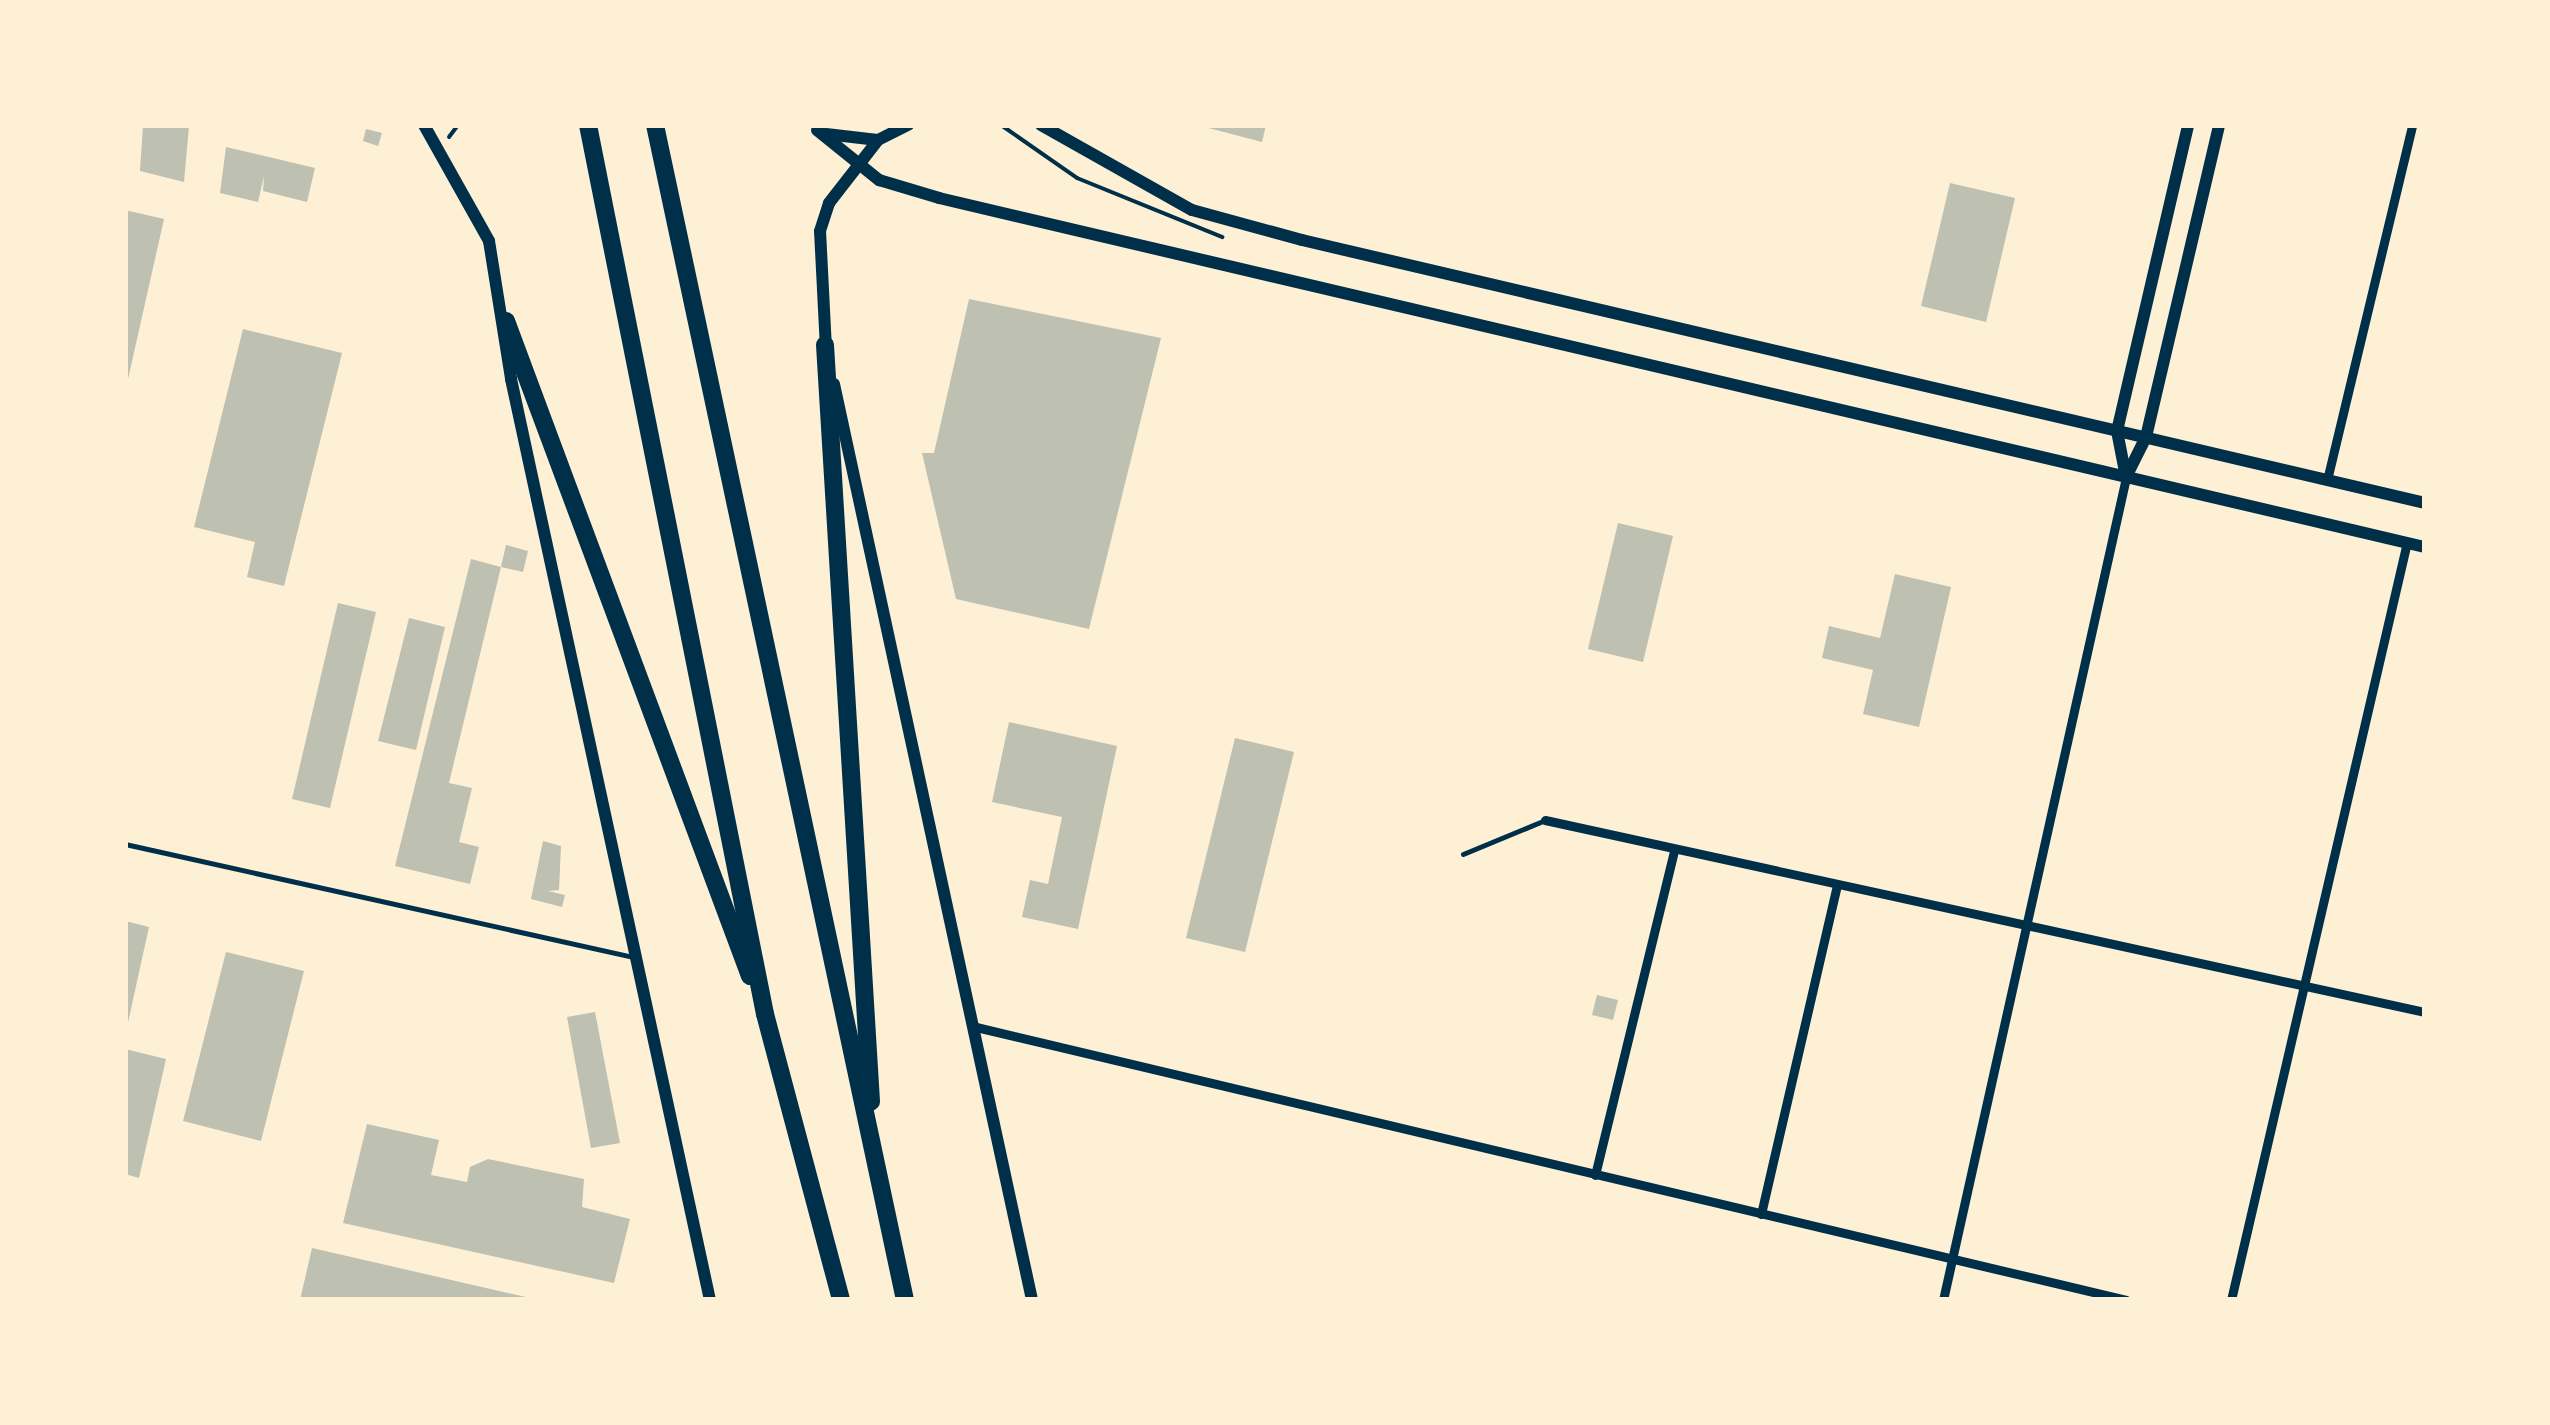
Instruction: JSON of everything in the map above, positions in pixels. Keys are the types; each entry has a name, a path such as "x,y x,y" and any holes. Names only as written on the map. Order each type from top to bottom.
{"highway":[{"path":"588,125 765,1014 841,1300"},
{"path":"656,125 905,1300"},
{"path":"506,321 765,1014"},
{"path":"825,345 874,1152"}],"main road":[{"path":"424,125 468,188 506,321 710,1300"},
{"path":"908,125 878,140 856,166 820,231 825,345 976,1027 1032,1300"},
{"path":"1041,125 1192,210 2425,503"},
{"path":"2126,478 2116,431 2188,125"},
{"path":"2126,478 2146,437 2219,125"},
{"path":"814,128 878,140"},
{"path":"814,128 856,166 939,198 2425,547"}],"street":[{"path":"2327,480 2412,125"},
{"path":"1942,1300 2032,924 2126,478"},
{"path":"2231,1300 2406,542"},
{"path":"1545,820 2425,1012"},
{"path":"1595,1175 1674,850"},
{"path":"1761,1214 1837,886"},
{"path":"976,1027 2126,1300"}],"lane":[{"path":"1463,854 1545,820"},
{"path":"125,844 636,958"}],"building":[{"path":"143,125 189,126 184,182 140,171"},
{"path":"1197,125 1266,125 1262,142"},
{"path":"366,129 382,133 378,146 363,141"},
{"path":"226,147 315,168 307,202 263,191 264,176 258,202 220,193"},
{"path":"1950,183 2015,198 1986,322 1921,306"},
{"path":"125,210 164,219 126,388 125,388"},
{"path":"969,299 1161,338 1089,629 956,599 922,453 934,453"},
{"path":"243,329 342,353 284,586 247,577 255,542 194,527"},
{"path":"1618,523 1673,536 1643,662 1588,649"},
{"path":"506,545 528,551 523,572 501,567"},
{"path":"471,559 501,567 449,783 472,788 459,842 479,847 470,884 395,866"},
{"path":"1895,574 1951,587 1919,727 1863,714 1873,670 1822,658 1829,626 1880,638"},
{"path":"338,603 376,612 330,808 292,799"},
{"path":"409,618 445,627 416,750 378,741"},
{"path":"1009,722 1117,746 1078,929 1022,917 1030,880 1048,884 1062,817 992,802"},
{"path":"1235,738 1294,752 1245,952 1186,938"},
{"path":"543,841 561,846 559,890 548,891 565,895 562,907 531,899"},
{"path":"125,921 149,927 127,1027 125,1027"},
{"path":"226,952 304,971 261,1141 183,1121"},
{"path":"1597,995 1618,1000 1613,1020 1592,1015"},
{"path":"595,1012 620,1143 591,1148 567,1017"},
{"path":"125,1049 166,1059 139,1178 125,1174"},
{"path":"367,1124 439,1140 431,1175 467,1182 470,1167 488,1159 584,1179 582,1207 630,1219 614,1283 343,1223"},
{"path":"312,1248 530,1298 530,1300 300,1300"}]}
